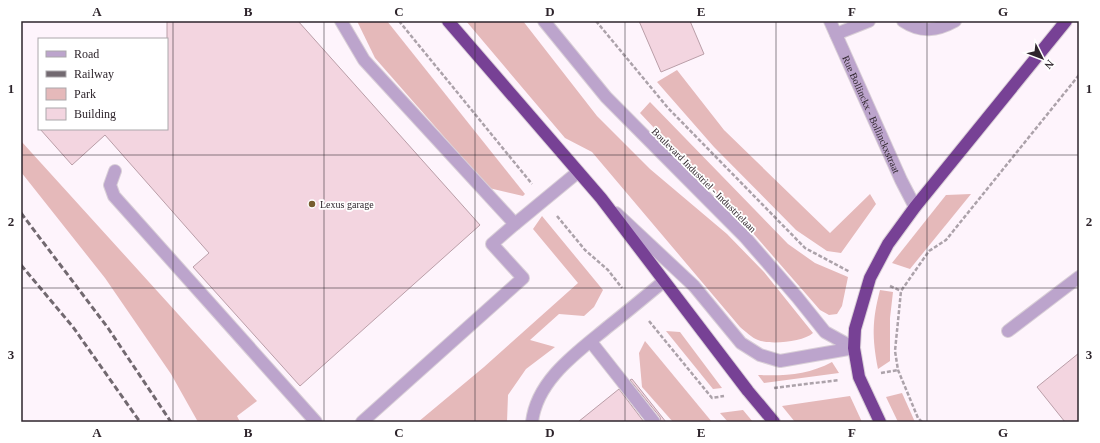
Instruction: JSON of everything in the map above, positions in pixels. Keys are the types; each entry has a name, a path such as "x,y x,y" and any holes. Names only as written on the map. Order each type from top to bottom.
{"highway":[{"path":"448,21 601,198 748,391 774,422"},
{"path":"880,422 859,377 854,348 855,329 870,278 888,244 915,207 1066,21"}],"street":[{"path":"341,21 364,60 515,224"},
{"name":"Boulevard Industriel - Industrielaan","path":"544,21 606,97 745,237 825,332 854,348"},
{"name":"Rue Bollinckx - Bollinckxstraat","path":"830,21 915,207"},
{"path":"836,34 869,21"},
{"path":"903,21 911,27 926,30 941,28 955,21"},
{"path":"114,171 110,185 114,196 316,422"},
{"path":"362,422 523,278 492,244 578,172"},
{"path":"601,198 694,286 741,343 760,355 780,360 854,348"},
{"path":"1008,332 1079,277"},
{"path":"532,422 536,404 544,388 556,373 664,281"},
{"path":"591,342 654,422"}],"path":[{"path":"399,21 585,250 608,270 712,398 748,391 859,377 898,370"},
{"path":"596,21 668,108 805,248 837,264"},
{"path":"922,422 918,418 898,370 895,351 901,291 929,251 946,240 1079,75"}],"green space":[{"path":"357,21 387,21 525,194 523,196 489,188 375,58"},
{"path":"466,21 523,21 597,116 650,169 727,234 764,272 813,333 802,339 786,342 763,342 751,336 740,327 592,152 565,138"},
{"path":"677,70 724,130 830,233 870,194 876,204 841,253 827,251 796,230 714,147 657,82"},
{"path":"650,102 788,244 815,263 848,277 842,306 837,314 829,315 820,310 752,232 640,113"},
{"path":"21,141 257,401 237,416 240,422 198,422 171,374 105,278 21,172"},
{"path":"971,194 910,269 892,263 946,195"},
{"path":"542,216 603,290 594,307 584,316 559,314 530,340 555,347 526,369 508,395 507,422 418,422 484,367 578,283 533,229"},
{"path":"880,290 893,292 890,318 890,361 878,369 874,338 874,320"},
{"path":"666,331 680,332 722,388 713,389"},
{"path":"645,341 712,422 673,422 642,387 639,353"},
{"path":"832,362 839,373 764,383 758,375 796,374 814,370"},
{"path":"902,393 915,422 898,422 886,397"},
{"path":"850,396 862,422 795,422 782,406"},
{"path":"743,410 753,422 728,422 720,413"}],"building":[{"path":"167,21 298,21 480,225 300,386 193,267 209,253 105,135 72,165 41,130 168,130"},
{"path":"639,21 690,21 704,54 661,72"},
{"path":"1079,353 1079,422 1065,422 1037,387"},
{"path":"632,379 666,422 661,422 660,417 630,380"},
{"path":"619,389 644,422 578,422"}],"railway":[{"path":"21,213 108,328 171,422"},
{"path":"21,265 73,327 140,422"}],"place":[{"name":"Lexus garage","path":"312,204"}]}
